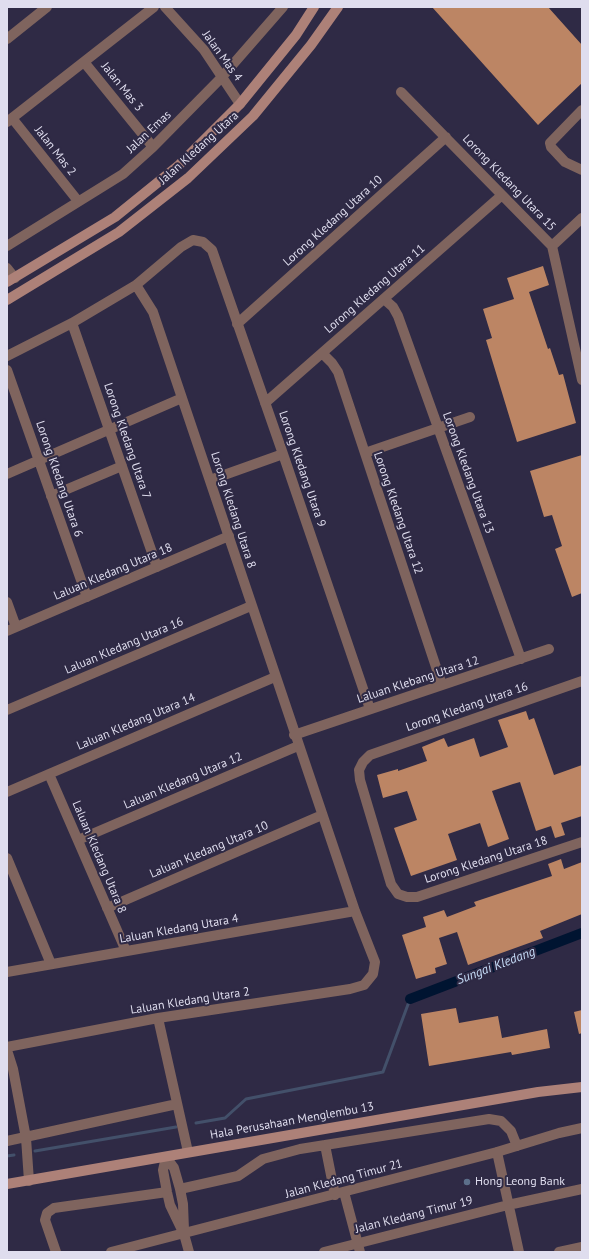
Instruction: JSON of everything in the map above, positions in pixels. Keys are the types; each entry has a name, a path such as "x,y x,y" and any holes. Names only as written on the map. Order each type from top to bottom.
{"main road":[{"name":"Jalan Kledang Utara","path":"11,280 115,217 178,166 240,104 296,35 314,7"},
{"name":"Jalan Kledang Utara","path":"7,300 119,232 188,178 253,116 311,45 338,7"},
{"name":"Hala Perusahaan Menglembu 13","path":"7,1184 538,1092 582,1087"}],"street":[{"path":"7,39 47,7"},
{"path":"10,120 154,7"},
{"name":"Jalan Mas 4","path":"165,7 204,50 221,78 240,104"},
{"name":"Jalan Emas","path":"7,246 123,174 154,147 221,78 283,7"},
{"name":"Jalan Mas 3","path":"84,62 154,147"},
{"name":"Lorong Kledang Utara 15","path":"401,92 552,246 582,380"},
{"path":"582,110 550,144 565,162 582,167"},
{"name":"Jalan Mas 2","path":"10,120 78,201"},
{"name":"Lorong Kledang Utara 10","path":"237,324 446,137"},
{"name":"Lorong Kledang Utara 11","path":"266,403 502,194"},
{"path":"552,246 582,218"},
{"name":"Lorong Kledang Utara 9","path":"136,285 181,247 193,240 203,242 212,250 284,454 370,709"},
{"path":"7,268 11,280"},
{"path":"7,356 72,323 136,285"},
{"name":"Lorong Kledang Utara 8","path":"136,285 153,312 354,912 375,962 373,974"},
{"name":"Lorong Kledang Utara 13","path":"384,299 393,308 398,316 521,659"},
{"name":"Lorong Kledang Utara 7","path":"72,323 157,567"},
{"name":"Lorong Kledang Utara 12","path":"322,353 332,363 338,372 442,685"},
{"name":"Lorong Kledang Utara 6","path":"7,370 86,597"},
{"path":"7,474 182,398"},
{"path":"365,453 470,417"},
{"path":"210,480 284,454"},
{"path":"51,496 122,466"},
{"name":"Laluan Kledang Utara 18","path":"12,629 229,536"},
{"path":"7,602 12,629"},
{"name":"Laluan Kledang Utara 16","path":"7,710 251,606"},
{"name":"Laluan Klebang Utara 12","path":"294,735 549,649"},
{"name":"Laluan Kledang Utara 14","path":"7,792 275,677"},
{"name":"Lorong Kledang Utara 16","path":"398,894 391,884 360,780 360,770 363,762 370,755 582,681"},
{"name":"Laluan Kledang Utara 12","path":"78,840 298,746"},
{"name":"Laluan Kledang Utara 8","path":"49,774 126,951"},
{"name":"Laluan Kledang Utara 10","path":"107,908 322,816"},
{"name":"Lorong Kledang Utara 18","path":"398,894 406,897 417,897 582,842"},
{"path":"7,858 51,964"},
{"name":"Laluan Kledang Utara 4","path":"7,972 354,912"},
{"name":"Laluan Kledang Utara 2","path":"7,1046 158,1018 350,989 364,985 373,974"},
{"path":"158,1018 188,1152"},
{"path":"7,1050 13,1069 26,1138 29,1181"},
{"path":"7,1141 177,1104"},
{"path":"180,1189 238,1176 263,1159 273,1156 325,1145 489,1119 501,1121 510,1131 517,1146"},
{"name":"Jalan Kledang Timur 21","path":"111,1252 339,1194 582,1128"},
{"path":"325,1145 339,1194 358,1248"},
{"path":"497,1152 519,1252"},
{"path":"166,1157 174,1168 180,1189 183,1204 184,1234"},
{"path":"166,1157 163,1170 170,1205 184,1234 189,1252"},
{"name":"Jalan Kledang Timur 19","path":"324,1252 358,1248 508,1205 582,1189"},
{"path":"56,1252 45,1220 47,1213 54,1208 167,1192"},
{"path":"559,1252 582,1247"}],"building":[{"path":"432,7 548,7 582,45 582,83 538,125"},
{"path":"543,266 549,285 529,292 548,349 550,348 559,375 563,374 576,423 517,442 486,340 492,338 483,309 514,299 507,278"},
{"path":"582,455 582,593 572,597 555,549 562,546 552,515 544,517 530,471"},
{"path":"526,711 529,720 534,718 554,775 582,765 582,816 561,823 565,835 555,838 551,826 536,831 520,782 492,791 509,839 488,847 480,823 448,834 457,860 411,876 394,828 417,820 407,791 383,798 377,775 398,769 398,771 427,761 422,747 444,738 448,747 474,738 480,757 508,747 498,720"},
{"path":"561,859 564,869 582,862 582,914 540,931 543,938 468,965 457,932 439,938 447,964 435,968 436,973 416,979 402,935 426,927 423,917 444,910 447,917 476,906 474,902 552,876 548,864"},
{"path":"456,1008 459,1023 498,1016 502,1038 547,1029 550,1048 512,1055 511,1052 429,1066 421,1014"},
{"path":"582,1010 582,1033 579,1034 574,1012"}],"waterway":[{"name":"Sungai Kledang","path":"410,999 582,933"},
{"path":"196,1123 225,1118 246,1099 383,1072 410,999"},
{"path":"35,1151 176,1127"},
{"path":"7,1156 14,1155"}],"place":[{"name":"Hong Leong Bank","path":"467,1182"}]}
